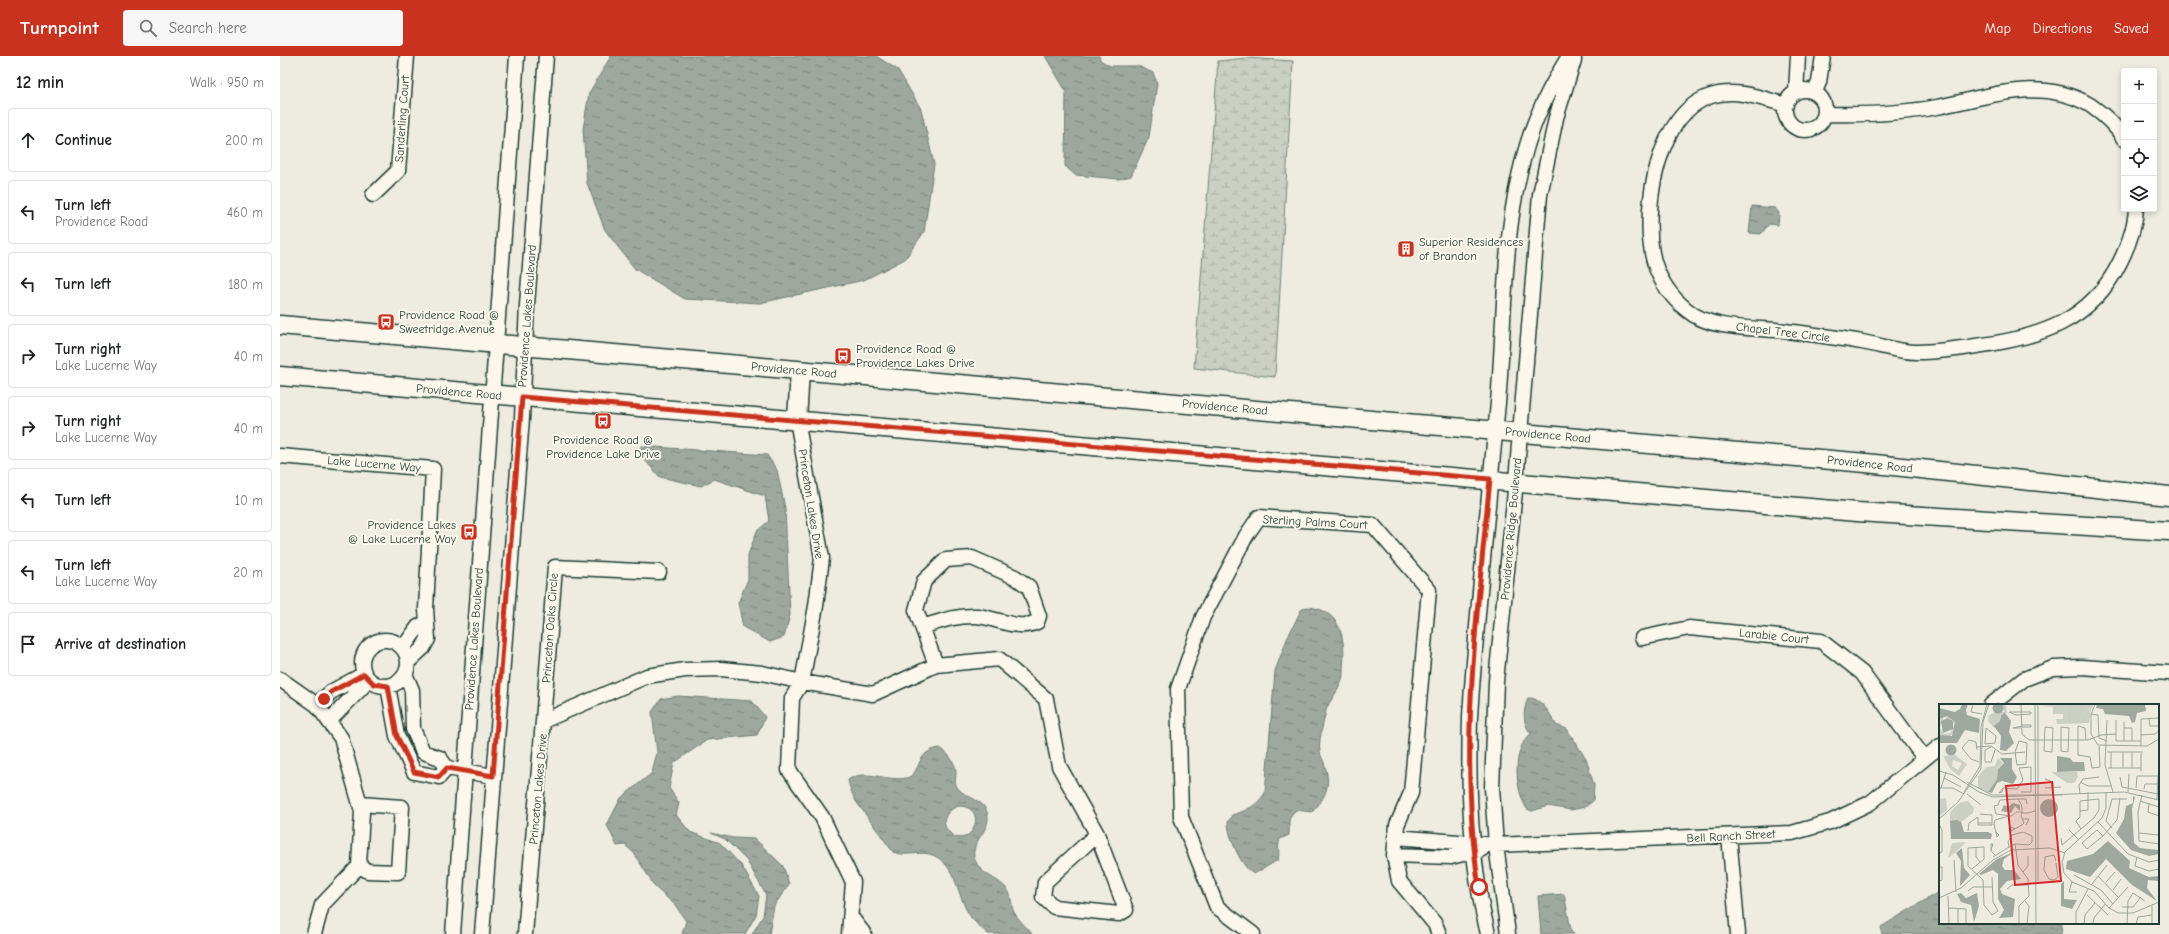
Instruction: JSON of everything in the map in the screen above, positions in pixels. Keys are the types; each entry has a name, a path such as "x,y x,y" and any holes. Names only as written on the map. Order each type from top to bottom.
{"main road":[{"name":"Providence Road","path":"280,326 1866,463 2169,496"},
{"path":"797,420 800,371"},
{"name":"Providence Road","path":"280,376 1516,481 1857,512 2169,531"}],"street":[{"name":"Sanderling Court","path":"373,196 398,171 407,56"},
{"name":"Providence Lakes Boulevard","path":"453,934 466,771 491,394 517,56"},
{"name":"Providence Lakes Boulevard","path":"482,934 546,56"},
{"name":"Providence Ridge Boulevard","path":"1488,934 1473,847 1469,759 1470,716 1495,430 1506,279 1518,184 1535,122 1569,56"},
{"name":"Providence Ridge Boulevard","path":"1508,934 1496,845 1492,788 1493,718 1516,481 1542,182 1556,118 1576,56"},
{"path":"1796,92 1798,56"},
{"path":"1815,92 1822,69 1823,56"},
{"path":"1825,114 1889,113 1937,107 2000,92 2026,89 2047,90 2082,101 2099,111 2114,125 2121,135"},
{"path":"1805,90 1815,92 1823,101 1825,114 1823,120 1814,128 1801,130 1790,123 1787,118 1786,105 1796,92 1805,90"},
{"name":"Chapel Tree Circle","path":"1786,105 1746,94 1723,93 1702,99 1684,111 1670,132 1656,173 1652,193 1649,224 1652,254 1667,290 1685,309 1703,320 1717,324 1784,330 1916,352 2006,342 2049,329 2079,314 2090,304 2114,274 2127,246 2135,212"},
{"name":"Princeton Lakes Drive","path":"797,420 822,558 816,606 802,682 792,698 789,770 822,817 853,882 849,934"},
{"name":"Lake Lucerne Way","path":"280,456 433,469 427,622 428,638 424,648 406,668"},
{"name":"Sterling Palms Court","path":"1253,934 1217,906 1181,817 1178,689 1203,617 1246,536 1259,517 1373,525 1429,590 1411,793 1397,825 1394,855 1399,882 1435,924 1438,934"},
{"path":"922,627 956,616 978,616 1028,626 1037,622 1039,616 1029,587 1015,577 972,558 946,560 924,581 916,610 922,627 936,665"},
{"name":"Princeton Oaks Circle","path":"544,721 555,567 658,572"},
{"path":"402,648 418,627 427,622"},
{"name":"Larabie Court","path":"1642,638 1688,628 1821,641 1862,672 1924,758"},
{"path":"406,668 401,680 388,686 374,684 367,677 362,667 364,652 375,642 390,640 402,648 412,690 413,730 423,752 440,758 447,768 493,776"},
{"path":"802,682 873,694 936,665 1000,658 1046,699 1059,766 1097,834 1126,910 1119,914 1054,907 1043,897 1045,882 1097,834"},
{"path":"1992,704 2024,679 2053,668 2081,667 2169,673"},
{"name":"Princeton Lakes Drive","path":"525,934 544,721 647,676 685,670 721,669 762,673 802,682"},
{"path":"317,705 331,692 367,677"},
{"path":"329,721 367,677"},
{"path":"280,679 317,705 341,738 362,812 359,866 322,905 314,934"},
{"path":"388,686 397,736 414,772 439,777 447,768"},
{"name":"Bell Ranch Street","path":"1496,845 1792,833 1830,822 1870,803 1939,747"},
{"path":"359,866 368,871 398,872 402,807 360,804"},
{"path":"1729,836 1738,934"},
{"path":"1395,837 1473,847 1496,845"},
{"path":"1394,855 1451,857 1473,847"},
{"path":"851,917 864,934"}],"green space":[{"path":"1246,58 1293,61 1275,377 1194,368 1218,61"}],"water":[{"path":"611,56 876,56 898,70 921,109 934,164 924,232 905,259 864,280 760,303 685,299 635,269 605,230 587,183 583,129 589,93"},
{"path":"1045,56 1099,56 1100,60 1110,66 1138,66 1153,73 1157,83 1149,137 1131,176 1119,179 1075,175 1065,166 1066,91"},
{"path":"1752,206 1775,208 1779,213 1778,225 1769,224 1761,234 1749,233"},
{"path":"641,446 767,455 777,470 785,508 790,615 784,637 770,642 743,627 738,603 748,579 748,555 757,531 769,521 765,496 714,479 701,486 660,477 642,457"},
{"path":"1307,607 1319,609 1335,620 1342,637 1344,647 1342,680 1326,710 1320,738 1320,753 1327,773 1326,791 1321,801 1312,812 1296,810 1293,813 1289,821 1289,835 1280,839 1279,842 1278,860 1254,874 1245,866 1236,851 1230,835 1228,822 1232,815 1251,807 1262,798 1265,793 1275,671 1287,639 1301,610"},
{"path":"678,696 752,701 765,717 757,735 707,740 674,763 669,788 679,803 676,815 690,832 720,843 741,865 759,896 756,915 745,934 682,934 686,921 675,905 655,887 634,853 625,845 617,846 607,825 621,798 652,773 657,752 652,712 661,699"},
{"path":"1528,698 1533,698 1541,703 1556,725 1567,729 1586,759 1594,785 1593,801 1585,807 1571,810 1548,806 1532,811 1527,809 1520,791 1517,770 1520,749 1531,734 1526,725 1524,716"},
{"path":"940,748 948,755 956,769 955,782 957,787 966,795 980,803 987,811 987,823 974,848 975,860 985,873 1006,888 1010,896 1014,913 1032,934 988,934 975,922 965,907 956,882 948,867 942,861 930,854 898,854 893,852 855,800 848,780 861,775 899,779 906,778 911,776 922,758 932,750","holes":["959,806 969,808 974,814 976,820 974,828 970,834 964,837 957,837 946,828 946,816 951,810"]},
{"path":"711,833 733,838 755,839 783,866 789,884 774,906 769,934 752,934 763,916 766,895 747,861 725,839"},
{"path":"1939,892 1939,924 2062,924 2061,934 1882,934 1881,927"},
{"path":"1564,894 1571,930 1575,934 1541,934 1538,896"}],"place":[{"name":"Superior Residences of Brandon","path":"1406,249"},
{"name":"Providence Road @ Sweetridge Avenue","path":"386,322"},
{"name":"Providence Road @ Providence Lakes Drive","path":"843,356"},
{"name":"Providence Road @ Providence Lake Drive","path":"603,421"},
{"name":"Providence Lakes @ Lake Lucerne Way","path":"469,532"}],"route":[{"path":"324,699 331,692 364,674 374,684 388,686 397,736 406,758 414,772 427,776 439,777 447,768 493,776 522,397 1490,479 1470,716 1470,812 1479,887"}]}
